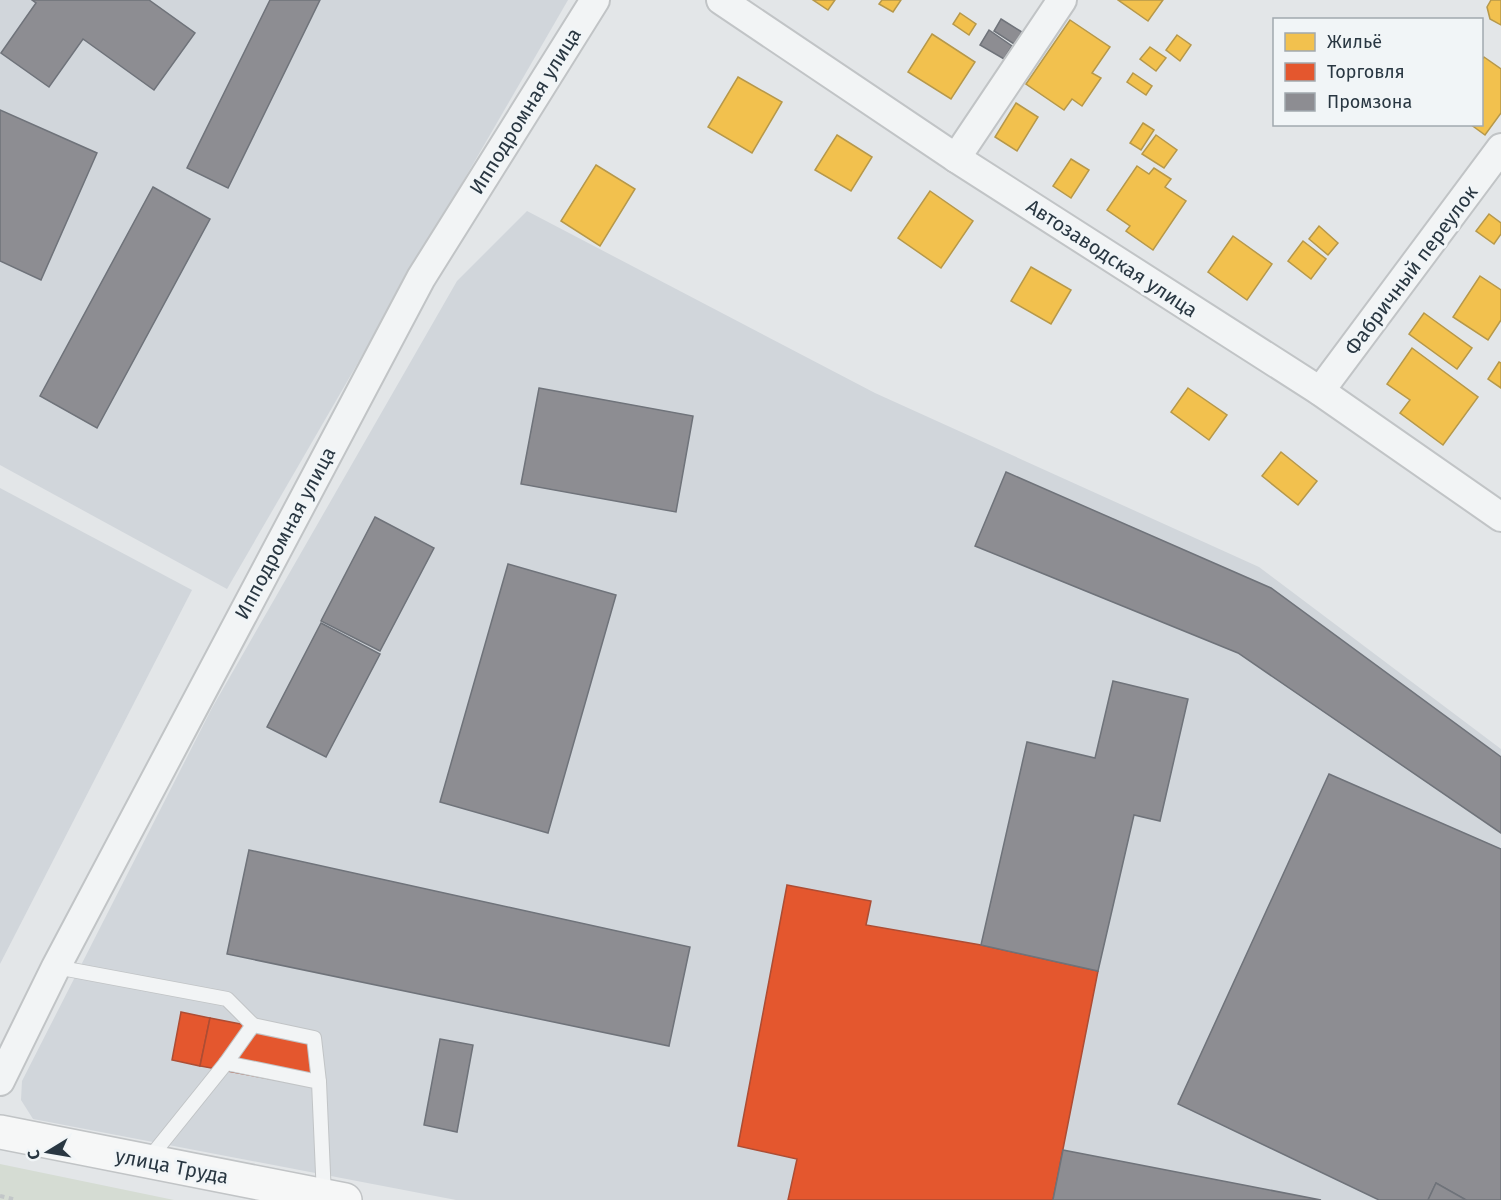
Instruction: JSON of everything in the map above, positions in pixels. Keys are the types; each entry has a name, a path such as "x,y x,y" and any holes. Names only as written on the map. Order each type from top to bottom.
{"main road":[{"name":"улица Труда","path":"0,1132 334,1198"}],"street":[{"name":"Ипподромная улица","path":"0,1081 56,967 421,278 595,0"},
{"name":"Автозаводская улица","path":"721,0 956,158 1320,391 1501,517"},
{"path":"956,158 1062,0"},
{"name":"Фабричный переулок","path":"1320,391 1501,148"}],"lane":[{"path":"56,967 227,999 253,1025 314,1038 334,1198"},
{"path":"148,1160 226,1063 253,1025"},
{"path":"226,1063 320,1082"}],"path":[{"path":"0,1196 17,1200"}],"shaded area":[{"path":"0,0 568,0 227,589 0,465"},
{"path":"527,211 875,393 1259,567 1501,749 1501,1200 456,1200 33,1119 21,1100 22,1081 212,708 457,281"},
{"path":"0,488 192,590 0,964"},
{"path":"0,1164 174,1200 0,1200"}],"building: Жильё":[{"path":"813,0 835,0 828,10"},
{"path":"882,0 901,0 893,12 879,4"},
{"path":"1118,0 1163,0 1148,21"},
{"path":"1491,0 1501,0 1501,25 1490,19 1487,7"},
{"path":"960,13 976,24 969,35 953,24"},
{"path":"1070,20 1110,47 1092,73 1101,78 1082,106 1072,99 1064,110 1026,84"},
{"path":"932,34 975,62 951,99 908,72"},
{"path":"1177,35 1191,45 1180,61 1166,50"},
{"path":"1150,47 1166,58 1156,71 1140,59"},
{"path":"1483,58 1501,69 1501,113 1485,135 1473,126 1483,126"},
{"path":"1133,73 1152,86 1146,95 1127,82"},
{"path":"738,77 782,102 752,153 708,127"},
{"path":"1016,103 1038,117 1017,151 995,137"},
{"path":"1143,123 1154,130 1141,150 1130,143"},
{"path":"837,135 872,157 851,191 815,170"},
{"path":"1156,135 1177,150 1164,168 1142,154"},
{"path":"1071,159 1089,170 1071,198 1053,186"},
{"path":"596,165 635,189 600,246 561,221"},
{"path":"1137,166 1149,174 1154,168 1171,179 1165,187 1186,201 1153,250 1126,231 1130,226 1107,210"},
{"path":"930,191 973,221 941,268 898,238"},
{"path":"1489,214 1501,223 1501,234 1494,244 1476,231"},
{"path":"1319,226 1338,243 1328,255 1309,239"},
{"path":"1233,236 1272,264 1247,300 1208,272"},
{"path":"1303,241 1326,259 1311,279 1288,261"},
{"path":"1031,267 1071,290 1051,324 1011,301"},
{"path":"1480,276 1501,290 1501,320 1488,340 1453,317"},
{"path":"1424,313 1472,348 1457,369 1409,334"},
{"path":"1412,348 1478,397 1443,445 1400,413 1410,400 1387,384"},
{"path":"1499,362 1501,363 1501,388 1488,379"},
{"path":"1188,388 1227,415 1209,440 1171,412"},
{"path":"1281,452 1317,481 1298,505 1262,476"}],"building: Торговля":[{"path":"787,885 871,901 866,925 981,945 1098,971 1053,1200 788,1200 797,1159 738,1146"},
{"path":"181,1012 210,1018 200,1066 172,1060"},
{"path":"210,1018 318,1039 309,1086 200,1066"}],"building: Промзона":[{"path":"32,0 149,0 195,33 154,90 83,39 49,87 1,53 36,3"},
{"path":"270,0 320,0 228,188 187,168"},
{"path":"1001,19 1022,32 1014,44 994,31"},
{"path":"989,30 1012,46 1004,59 980,45"},
{"path":"0,110 97,153 41,280 0,261"},
{"path":"153,187 210,219 97,428 40,396"},
{"path":"539,388 693,416 676,512 521,484"},
{"path":"1006,472 1271,588 1501,757 1501,833 1238,653 975,546"},
{"path":"375,517 434,548 380,651 321,621"},
{"path":"508,564 616,595 548,833 440,802"},
{"path":"321,623 380,654 326,757 267,727"},
{"path":"1113,681 1188,699 1160,821 1134,815 1098,971 981,945 1027,742 1095,758"},
{"path":"1329,774 1501,849 1501,1200 1466,1200 1436,1183 1428,1200 1379,1200 1178,1104"},
{"path":"249,850 690,947 669,1046 227,954"},
{"path":"440,1039 473,1045 457,1132 424,1125"},
{"path":"1063,1150 1321,1200 1053,1200"},
{"path":"1436,1183 1466,1200 1428,1200"}]}
